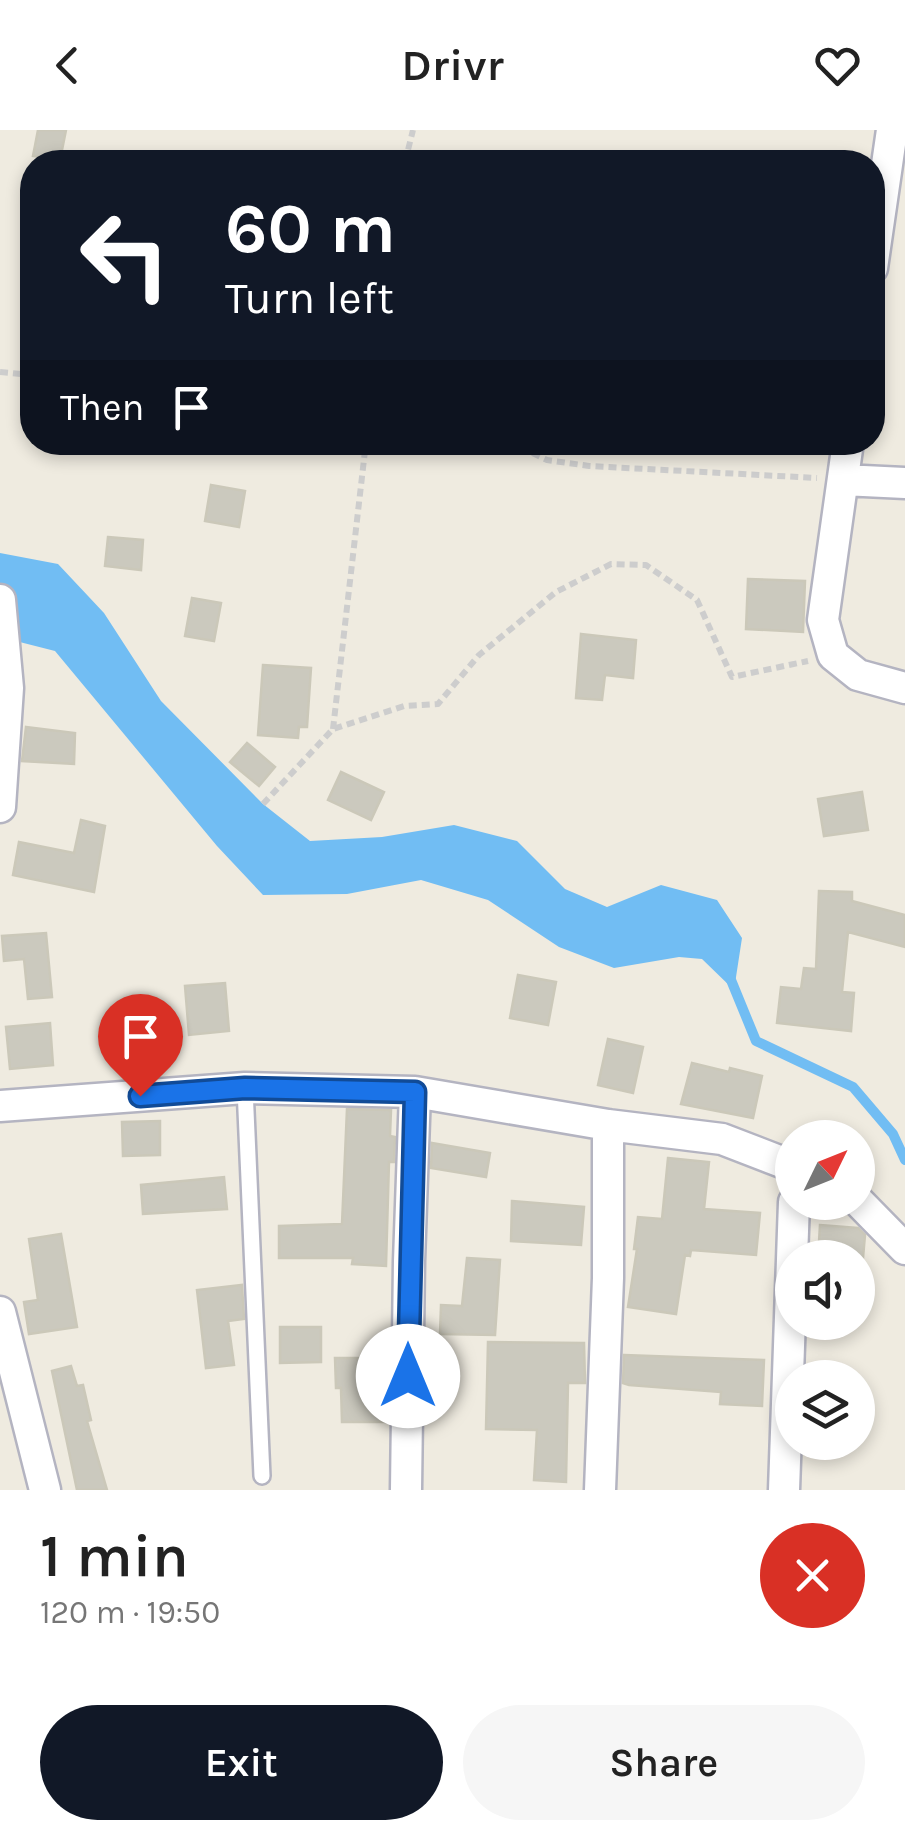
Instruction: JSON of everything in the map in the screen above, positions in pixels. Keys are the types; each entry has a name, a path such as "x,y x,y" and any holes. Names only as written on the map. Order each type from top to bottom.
{"street":[{"path":"885,178 892,130"},
{"path":"846,455 823,620 833,655 858,675 905,688"},
{"path":"843,480 905,483"},
{"path":"0,600 8,688 0,806"},
{"path":"0,1106 245,1088 415,1092 608,1125 722,1139 775,1159"},
{"path":"406,1490 415,1092"},
{"path":"600,1490 608,1278 608,1125"},
{"path":"875,1218 905,1249"},
{"path":"784,1490 793,1220"},
{"path":"0,1312 45,1490"}],"lane":[{"path":"245,1088 262,1476"}],"path":[{"path":"333,729 365,455"},
{"path":"536,455 589,466 843,480"},
{"path":"263,804 333,729 404,706 438,704 479,654 556,592 612,564 646,565 697,600 732,677 833,655"}],"water":[{"path":"0,553 58,564 104,613 161,701 263,804 310,841 382,837 454,825 517,841 565,889 607,907 661,885 717,900 742,938 734,990 702,959 679,957 614,968 559,947 488,900 421,880 347,894 263,895 217,846 55,651 0,637"}],"building":[{"path":"38,130 66,130 62,150 34,150"},
{"path":"211,485 245,491 239,527 205,521"},
{"path":"108,537 143,540 141,570 105,566"},
{"path":"748,579 805,581 803,632 746,629"},
{"path":"192,598 221,603 214,641 185,636"},
{"path":"581,634 636,640 633,678 605,675 602,700 576,698"},
{"path":"263,665 311,668 307,727 299,727 298,738 258,735"},
{"path":"26,727 75,733 74,764 22,761"},
{"path":"247,743 275,767 259,786 230,762"},
{"path":"341,772 384,792 371,820 328,800"},
{"path":"862,792 868,830 824,836 818,799"},
{"path":"81,820 105,826 94,892 13,875 19,842 74,853"},
{"path":"819,891 852,892 852,901 905,915 905,947 848,932 842,992 854,993 851,1031 777,1023 781,987 801,989 804,968 816,969"},
{"path":"46,933 52,997 28,999 24,959 4,961 2,936"},
{"path":"518,975 556,982 548,1025 510,1018"},
{"path":"225,983 229,1031 189,1035 185,986"},
{"path":"50,1023 53,1065 10,1069 6,1027"},
{"path":"608,1039 643,1047 633,1093 598,1085"},
{"path":"692,1063 762,1076 753,1118 681,1104"},
{"path":"347,1109 391,1110 390,1136 395,1137 394,1162 389,1162 386,1266 352,1264 353,1258 279,1258 279,1226 342,1224"},
{"path":"160,1121 160,1155 123,1156 122,1122"},
{"path":"432,1143 490,1153 486,1177 431,1168"},
{"path":"668,1158 709,1162 704,1209 760,1213 756,1255 691,1250 690,1256 685,1255 676,1314 628,1307 638,1217 662,1219"},
{"path":"224,1177 227,1209 143,1214 141,1185"},
{"path":"512,1201 584,1207 581,1245 511,1241"},
{"path":"820,1225 858,1228 865,1235 865,1240 819,1240"},
{"path":"61,1234 77,1327 29,1334 24,1302 38,1300 29,1239"},
{"path":"467,1258 500,1260 495,1335 440,1334 441,1305 462,1306"},
{"path":"242,1285 244,1319 228,1321 234,1365 206,1368 197,1290"},
{"path":"280,1327 321,1327 321,1362 280,1363"},
{"path":"488,1342 584,1343 585,1383 568,1383 566,1482 534,1480 537,1430 486,1429"},
{"path":"624,1355 764,1360 762,1406 720,1404 721,1392 623,1383"},
{"path":"335,1358 385,1358 386,1422 342,1422"},
{"path":"71,1366 77,1386 83,1385 91,1420 87,1421 107,1490 77,1490 52,1371"}],"waterway":[{"path":"731,980 756,1041 853,1087 893,1134 905,1160"}],"route":[{"path":"140,1096 245,1088 415,1092 408,1376"}]}
